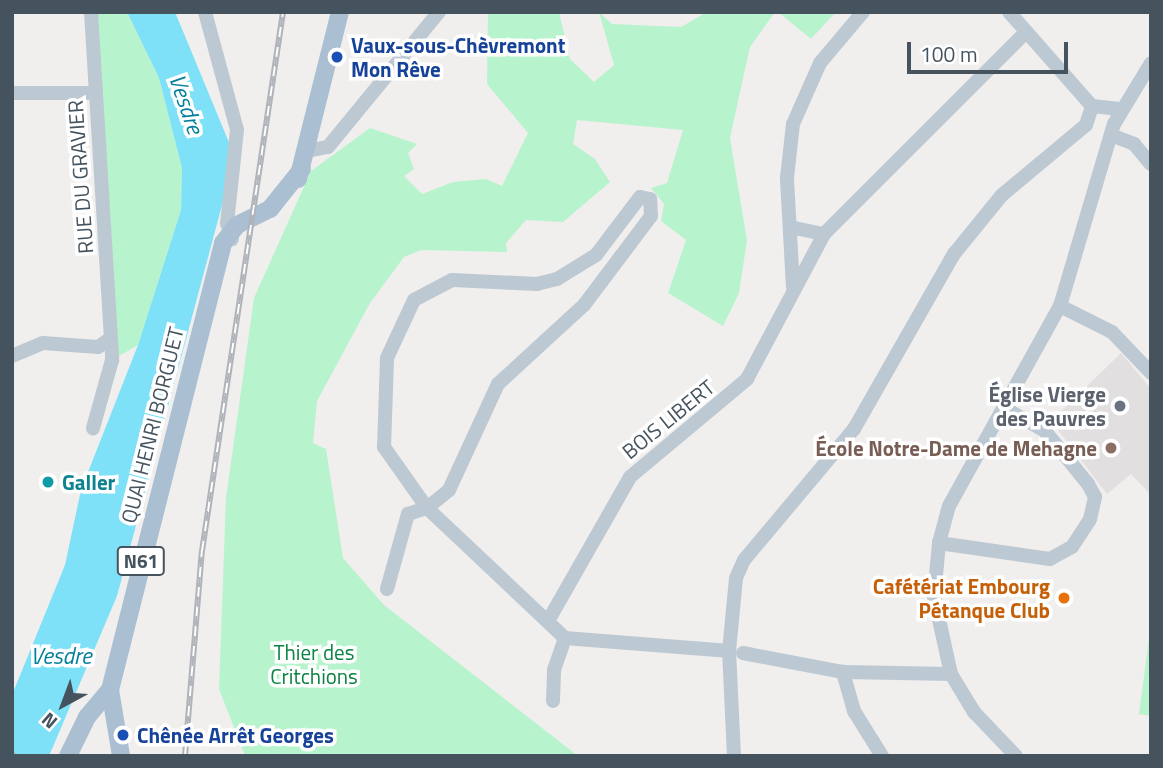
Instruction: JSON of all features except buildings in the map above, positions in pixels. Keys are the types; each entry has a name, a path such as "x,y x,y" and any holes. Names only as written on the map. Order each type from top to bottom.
{"main road":[{"name":"N61","path":"232,237 275,214 302,169 340,12"},
{"name":"QUAI HENRI BORGUET","path":"68,756 87,717 110,690 219,259 232,237"},
{"name":"N61","path":"110,690 121,756"},
{"path":"87,717 114,720"}],"street":[{"name":"RUE DU GRAVIER","path":"91,12 112,360 93,428"},
{"path":"205,12 237,130 232,237"},
{"path":"307,151 328,147 439,12"},
{"name":"BOIS LIBERT","path":"793,287 790,226 793,124 820,64 863,12"},
{"path":"1009,12 1092,106 1120,109"},
{"name":"BOIS LIBERT","path":"548,621 630,477 747,379 793,287 824,234 1026,32"},
{"path":"1016,756 974,712 951,674 934,597 939,542 949,506 1060,306 1120,109 1151,63"},
{"path":"12,93 96,93"},
{"path":"734,756 736,578 744,560 854,429 954,254 1002,195 1086,125 1092,106"},
{"path":"1111,135 1134,144 1151,164"},
{"path":"387,589 401,526 408,514 428,508 449,490 498,384 584,305 651,216 650,199 634,202 596,255 557,279 537,284 452,281 414,300 391,339 380,424 384,447 428,508 565,638 736,652 843,672 951,674"},
{"path":"790,226 824,234"},
{"path":"1060,306 1112,332 1151,373"},
{"path":"12,356 43,343 99,347 110,339"},
{"path":"939,542 1050,559 1072,547 1090,519 1095,497 1088,484 1045,431 1004,408"},
{"path":"553,701 554,670 565,638"},
{"path":"843,672 854,711 882,756"}],"shaded area":[{"name":"École Notre-Dame de Mehagne","path":"1121,353 1151,389 1151,495 1131,474 1107,494 1051,421"}],"green space":[{"path":"91,12 127,12 159,78 182,168 181,210 138,345 112,360"},
{"name":"Thier des Critchions","path":"488,12 559,12 570,59 594,82 614,65 599,12 612,24 681,27 707,12 775,12 750,47 730,138 747,240 739,293 723,326 668,293 686,240 661,221 664,204 651,188 667,183 683,130 577,120 573,144 595,159 610,182 563,222 526,220 506,243 507,252 421,250 404,257 370,303 317,401 313,443 326,449 343,558 384,605 578,756 245,756 219,689 226,498 254,298 311,171 370,128 417,144 408,153 414,169 404,176 422,194 453,182 486,179 502,186 528,133 487,84"},
{"path":"778,12 834,12 835,13 811,39"},
{"path":"1151,624 1151,716 1139,714"}],"water":[{"name":"Vesdre","path":"127,12 175,12 235,157 117,596 49,756 12,756 12,695 65,565 81,490 138,345 181,210 182,168 159,78"}],"railway":[{"path":"185,756 202,551 283,12"}],"place":[{"name":"Vaux-sous-Chèvremont Mon Rêve","path":"337,57"},
{"name":"Église Vierge des Pauvres","path":"1120,406"},
{"name":"École Notre-Dame de Mehagne","path":"1111,448"},
{"name":"Galler","path":"48,482"},
{"name":"Cafétériat Embourg Pétanque Club","path":"1064,598"},
{"name":"Chênée Arrêt Georges","path":"123,735"}]}
